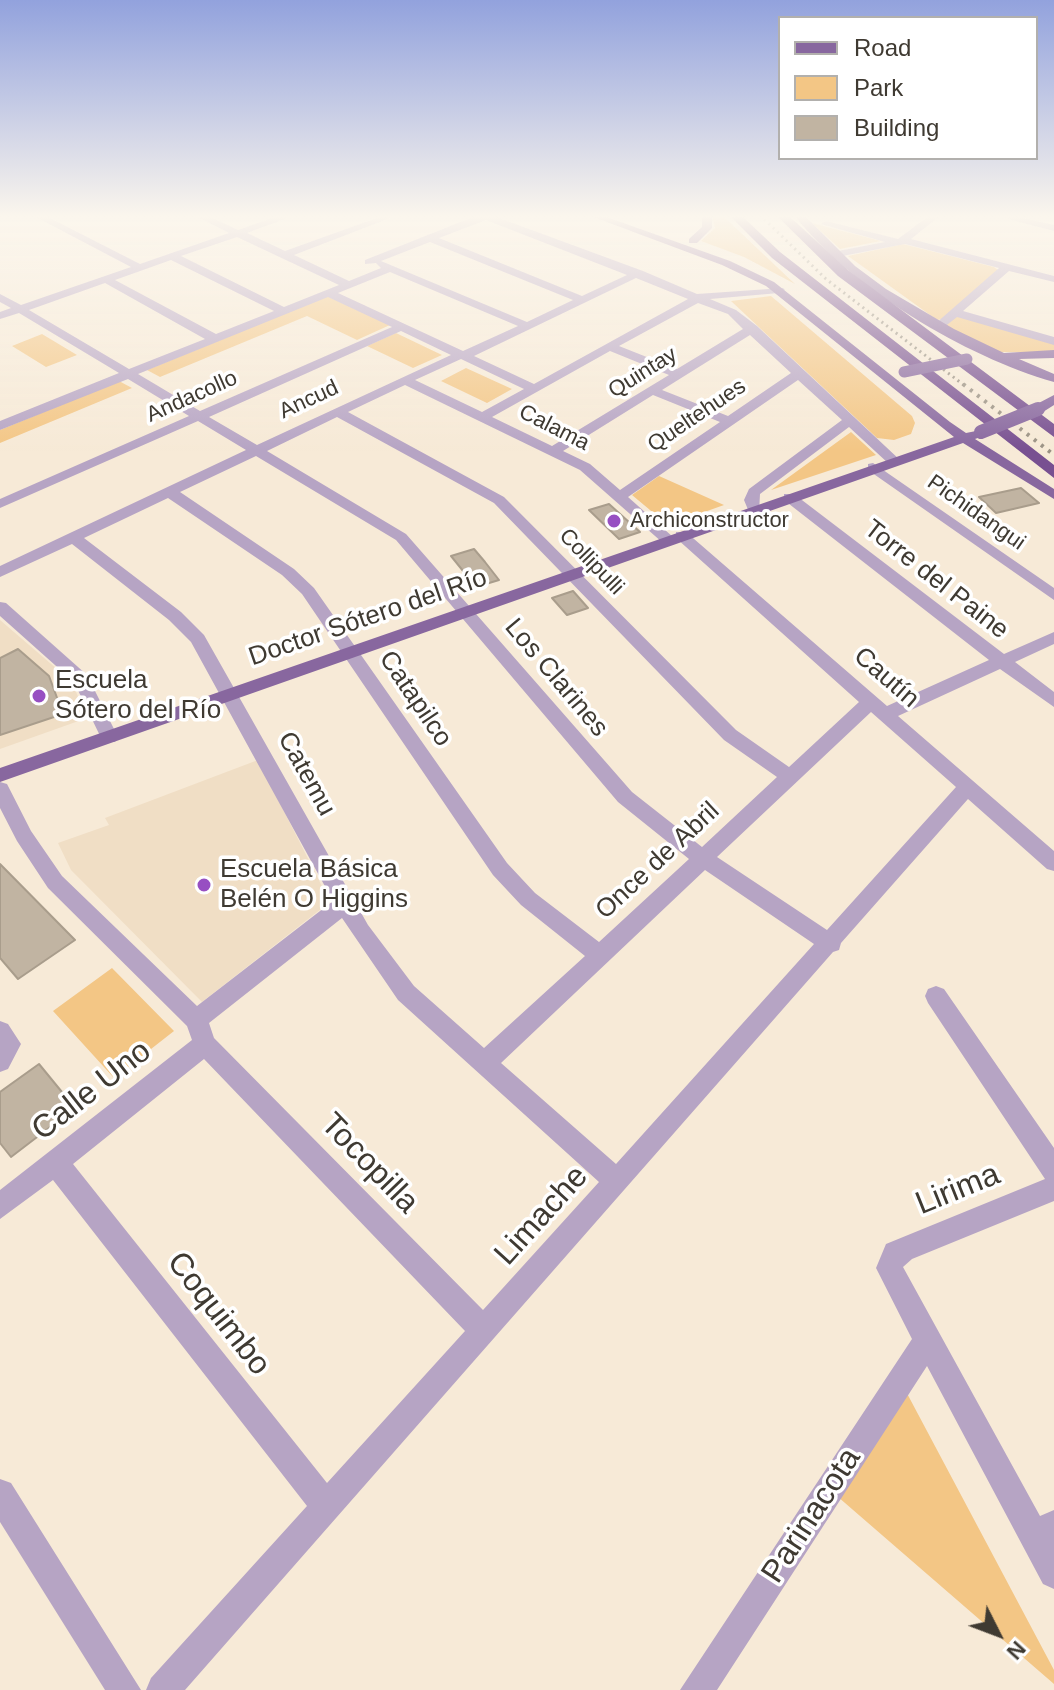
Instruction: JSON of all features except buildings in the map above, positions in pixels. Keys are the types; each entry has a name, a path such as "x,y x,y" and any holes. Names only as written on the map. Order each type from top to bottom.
{"highway":[{"path":"826,294 1054,473"},
{"path":"871,294 1054,432"}],"main road":[{"path":"784,294 932,415 1054,495"},
{"path":"797,294 871,352 893,363 924,367"},
{"path":"889,294 939,326 1054,378"},
{"path":"893,383 904,372 967,359 1054,354"},
{"name":"Doctor Sótero del Río","path":"0,775 873,467 1040,412 1054,399"},
{"path":"914,455 929,437 932,415"}],"street":[{"path":"0,316 63,294"},
{"path":"132,294 215,339"},
{"path":"248,294 283,311"},
{"path":"0,426 326,294"},
{"path":"330,294 535,389"},
{"path":"451,294 527,326"},
{"path":"568,294 583,300"},
{"name":"Ancud","path":"2,568 596,294"},
{"path":"692,294 732,312 753,328 894,461"},
{"path":"483,417 700,297 735,294"},
{"path":"939,326 978,294"},
{"name":"Los Clarines","path":"0,297 401,537 625,797 703,858 831,944"},
{"path":"957,313 1054,341"},
{"name":"Andacollo","path":"0,504 401,327"},
{"name":"Quintay","path":"554,451 753,328"},
{"path":"610,347 678,374"},
{"name":"Queltehues","path":"619,497 800,373"},
{"name":"Calama","path":"405,380 585,467 619,497 674,537"},
{"path":"652,390 729,421"},
{"name":"Collipulli","path":"337,412 499,500 730,735 789,776"},
{"path":"754,509 751,500 754,492 850,420"},
{"name":"Pichidangui","path":"873,467 1054,595"},
{"name":"Catapilco","path":"168,491 296,578 314,598 500,869 528,899 600,955"},
{"name":"Torre del Paine","path":"789,497 1054,701"},
{"name":"Catemu","path":"73,537 192,631 371,950 396,982 617,1182"},
{"name":"Cautín","path":"674,537 969,785 1054,863"},
{"path":"0,607 81,679 109,737"},
{"name":"Once de Abril","path":"484,1064 789,776 879,708 1003,661 1054,637"},
{"name":"Limache","path":"163,1690 831,944 969,785"},
{"name":"Tocopilla","path":"0,789 24,836 55,882 484,1331"},
{"name":"Calle Uno","path":"0,1206 56,1163 345,903"},
{"path":"936,996 1054,1170"},
{"path":"0,1031 9,1044 0,1061"},
{"name":"Coquimbo","path":"56,1163 327,1507"},
{"name":"Lirima","path":"927,1341 892,1278 891,1260 903,1249 1054,1188"},
{"path":"927,1341 1043,1530 1054,1573"},
{"name":"Parinacota","path":"697,1690 927,1341"},
{"path":"0,1494 124,1690"}],"shaded area":[{"name":"Escuela Sótero del Río","path":"0,620 72,682 87,718 0,749"},
{"name":"Escuela Básica Belén O Higgins","path":"258,760 330,902 202,1002 71,870 58,843 109,825 105,818"}],"green space":[{"path":"901,294 971,294 943,319 937,320"},
{"path":"327,296 390,325 357,340 307,316 160,377 147,370"},
{"path":"771,296 912,416 915,423 911,434 894,440 877,438 731,301"},
{"path":"957,316 1054,342 1054,352 1000,352 944,325"},
{"path":"396,333 442,355 413,368 367,346"},
{"path":"42,334 77,355 46,367 12,346"},
{"path":"466,368 512,389 487,403 441,381"},
{"path":"119,381 132,388 0,443 0,430"},
{"path":"851,432 876,455 771,490"},
{"path":"659,476 724,505 668,525 632,495"},
{"path":"112,968 174,1031 114,1078 53,1011"},
{"path":"902,1384 1054,1670 1054,1684 830,1490"}],"railway":[{"path":"845,294 965,386"},
{"path":"963,384 1054,455"}],"place":[{"name":"Archiconstructor","path":"614,521"},
{"name":"Escuela Sótero del Río","path":"39,696"},
{"name":"Escuela Básica Belén O Higgins","path":"204,885"}]}
